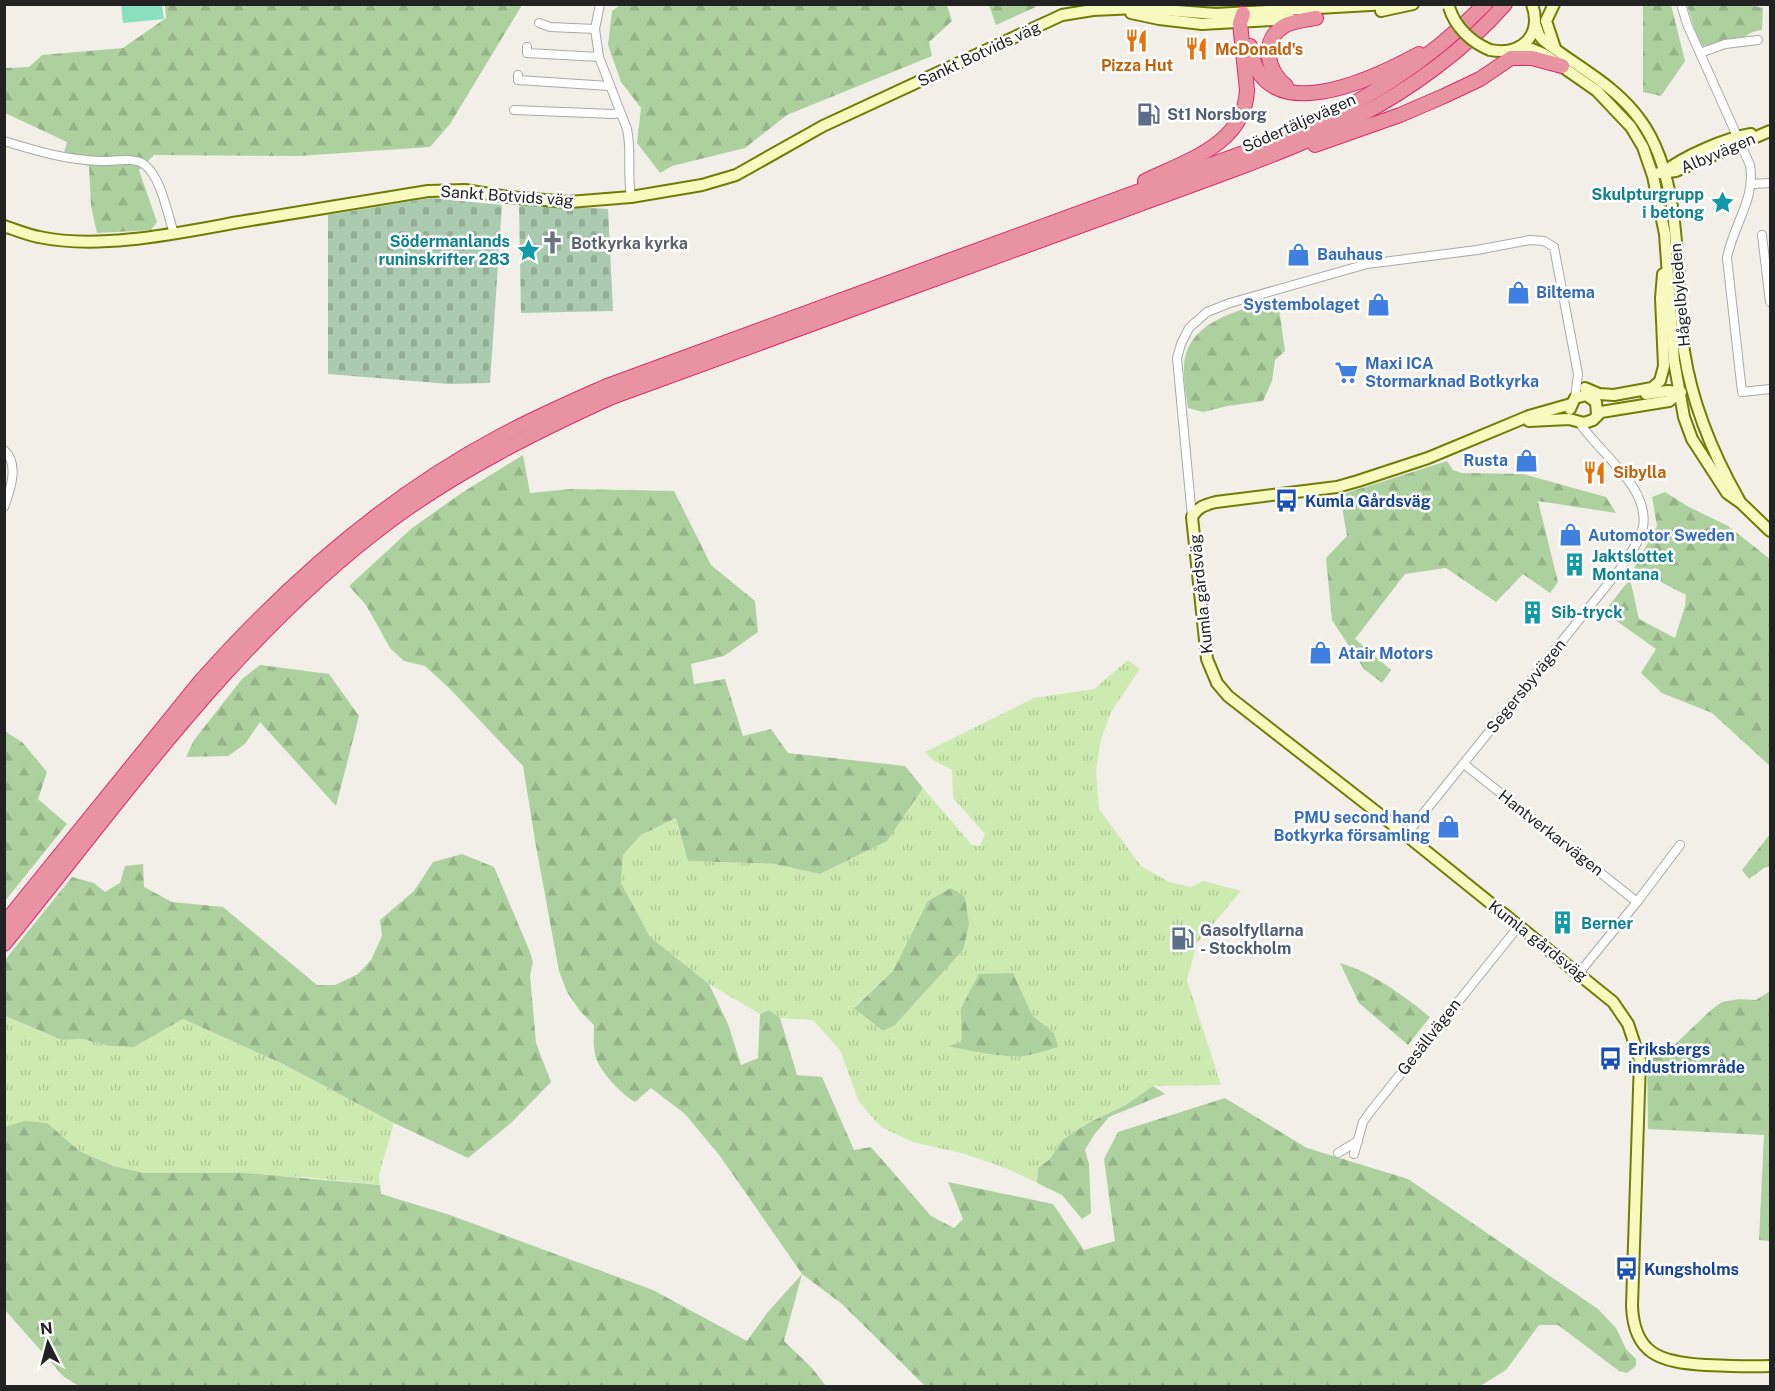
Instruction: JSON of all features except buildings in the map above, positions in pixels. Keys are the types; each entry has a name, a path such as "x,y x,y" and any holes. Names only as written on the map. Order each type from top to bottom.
{"highway":[{"path":"4,944 242,654 285,610 338,563 391,520 442,486 503,449 547,426 612,397 1287,137 1373,94 1450,37 1485,4"},
{"name":"Södertäljevägen","path":"1078,219 1222,174 1293,147 1356,118 1399,92 1454,52 1505,4"},
{"path":"1298,93 1287,87 1273,72 1268,61 1268,51 1282,27 1292,22 1316,18"},
{"path":"1243,20 1252,59 1262,76 1285,91 1298,93 1334,89 1374,77 1450,37"},
{"path":"4,924 200,682 233,646 276,600 330,552 384,510 436,474 497,438 607,386 1078,219 1208,150 1236,126 1247,102 1243,20"},
{"path":"1463,87 1485,70 1495,51"},
{"path":"1222,174 1269,162 1400,115 1480,79 1504,61 1517,57 1532,58 1562,66"}],"main road":[{"name":"Sankt Botvids väg","path":"1243,20 1388,4"},
{"name":"Sankt Botvids väg","path":"4,226 41,237 80,242 174,233 428,191 465,190 508,197 569,202 631,197 702,185 736,176 823,126 1062,10 1137,8 1243,20 1316,18 1377,12 1413,4"},
{"path":"1446,5 1463,32 1478,44 1495,51 1519,47 1530,37 1534,13 1549,4"},
{"path":"1554,4 1546,21 1555,49"},
{"name":"Hågelbyleden","path":"1534,13 1539,35 1543,40 1596,76 1632,110 1649,134 1674,229 1685,354 1693,390 1710,443 1741,503"},
{"name":"Hågelbyleden","path":"1519,47 1544,54 1596,91 1631,126 1659,174 1672,344 1679,393 1692,440 1727,493 1770,531"},
{"name":"Albyvägen","path":"1659,174 1677,162 1740,139 1770,131"},
{"path":"1648,394 1661,387 1669,374 1663,274 1665,234"},
{"path":"1595,417 1590,395 1644,391 1660,381 1664,366 1661,293 1663,274"},
{"name":"Kumla gårdsväg","path":"1693,390 1679,393 1668,391 1620,400 1590,395 1582,396 1428,458 1358,481 1329,488 1216,502 1203,505 1196,510 1192,518 1205,647 1211,671 1228,696 1406,834 1518,927 1579,973 1613,1002 1628,1024 1638,1052 1640,1082 1632,1306 1632,1320 1638,1338 1650,1352 1667,1361 1726,1366 1770,1366"},
{"name":"Kumla gårdsväg","path":"1520,420 1565,419 1584,423 1608,410 1669,401 1679,393"},
{"path":"1573,401 1571,415 1577,421"}],"street":[{"path":"600,4 595,29 599,57 630,142 628,175 631,197"},
{"path":"1681,4 1687,24 1750,165 1752,184 1730,242 1727,258 1742,392 1770,389"},
{"path":"539,23 550,27 595,29"},
{"path":"1700,53 1725,44 1758,40"},
{"path":"527,47 527,53 599,57"},
{"path":"518,75 518,80 609,86"},
{"path":"514,110 620,113"},
{"path":"4,141 43,153 81,161 133,160 142,163 153,175 167,207 174,233"},
{"path":"1752,184 1770,183"},
{"path":"1762,235 1770,302"},
{"name":"Kumla gårdsväg","path":"1192,518 1177,358 1186,332 1207,312 1230,303 1367,264 1477,250 1530,240 1544,242 1554,247 1578,374"},
{"path":"1578,374 1590,395"},
{"path":"1573,401 1578,374"},
{"path":"1595,417 1595,442"},
{"name":"Segersbyvägen","path":"1406,834 1620,568 1640,536 1643,519 1639,495 1577,421"},
{"path":"4,450 9,454 13,471 4,507"},
{"name":"Hantverkarvägen","path":"1464,764 1637,902"},
{"path":"1579,973 1680,845"},
{"name":"Gesällvägen","path":"1354,1154 1363,1122 1370,1112 1518,927"},
{"path":"1338,1153 1358,1141"}],"green space":[{"path":"1745,4 1763,8 1762,30 1739,39 1700,47 1687,5"},
{"path":"121,5 162,5 164,19 123,23"},
{"path":"165,5 522,5 450,124 430,147 298,156 154,155 139,170 157,222 151,230 97,233 91,206 89,166 62,160 67,142 5,113 5,68 29,67 42,55 123,48 166,18"},
{"path":"620,5 947,5 952,21 929,42 932,56 787,115 745,148 672,166 660,173 637,143 641,108 621,82 608,45 612,11"},
{"path":"989,5 1040,5 996,25"},
{"path":"1176,5 1296,5 1217,8"},
{"path":"1643,5 1671,5 1685,61 1661,96 1643,92"},
{"path":"431,198 502,205 490,383 449,384 328,374 328,215"},
{"path":"519,204 608,209 613,311 521,313"},
{"path":"1271,300 1278,301 1285,351 1275,360 1272,381 1263,401 1203,412 1188,408 1184,366 1187,351 1194,338 1229,314"},
{"path":"523,455 530,493 571,489 674,491 711,565 755,601 758,632 724,656 691,664 694,684 725,679 743,736 771,729 788,753 905,766 923,788 887,841 820,874 775,864 688,861 676,818 641,835 623,855 621,883 650,937 709,984 728,1024 741,1065 758,1058 760,1014 769,1010 780,1018 797,1075 822,1077 854,1150 871,1147 931,1216 954,1228 963,1219 948,1182 1053,1204 1084,1250 1115,1241 1104,1159 1118,1132 1225,1098 1307,1148 1408,1179 1598,1309 1616,1328 1626,1349 1636,1359 1636,1366 1627,1373 1619,1371 1558,1325 1539,1325 1506,1370 1480,1386 925,1386 842,1304 802,1274 720,1156 685,1114 651,1088 635,1102 617,1088 605,1074 595,1054 594,1025 580,1011 567,992 559,971 523,766 425,666 404,661 390,648 366,605 349,586 412,528 463,492"},
{"path":"1447,461 1453,470 1462,473 1523,474 1606,497 1616,513 1538,501 1558,582 1550,593 1523,574 1496,602 1446,568 1405,574 1355,639 1391,670 1382,683 1364,669 1332,620 1326,558 1347,536 1340,495"},
{"path":"1665,492 1689,507 1728,526 1770,559 1770,766 1712,713 1662,693 1641,673 1656,649 1604,612 1630,579 1639,619 1675,638 1686,595 1634,568 1657,526 1652,497"},
{"path":"1128,660 1140,669 1111,712 1101,739 1096,771 1099,809 1141,866 1169,882 1191,887 1203,881 1241,891 1197,943 1187,980 1221,1085 1153,1086 1124,1106 1090,1122 1062,1140 1050,1159 1038,1168 1037,1183 1008,1169 965,1154 913,1142 881,1127 859,1102 840,1050 813,1020 780,1018 769,1010 760,1014 709,984 650,937 621,883 623,855 641,835 676,818 688,861 775,864 820,874 887,841 923,788 972,845 980,846 985,834 953,798 952,770 933,760 925,752 1034,698 1094,689","holes":["963,950 895,1025 883,1031 854,1007 893,971","1012,973 1032,1015 1054,1033 1057,1047 1019,1057 988,1054 950,1046 962,1042"]},
{"path":"260,665 329,674 359,716 336,806 260,722 245,744 228,756 186,757 194,740 242,679"},
{"path":"5,731 23,743 47,772 38,799 67,824 5,901"},
{"path":"1770,834 1770,866 1749,879 1742,870"},
{"path":"462,854 494,867 530,952 533,962 530,975 536,1043 551,1082 512,1122 468,1158 394,1123 281,1063 183,1019 134,1047 109,1046 83,1039 62,1040 5,1016 5,960 72,877 94,883 105,892 120,883 125,866 143,864 144,887 172,902 223,907 317,985 335,985 358,974 371,960 382,936 380,920 414,891 433,862"},
{"path":"951,888 965,897 969,924 963,950 895,1025 883,1031 854,1008 893,971 928,901"},
{"path":"1340,963 1387,986 1430,1017 1408,1045 1359,1003"},
{"path":"1013,973 1032,1015 1054,1033 1058,1047 1019,1057 987,1054 949,1046 962,1042 961,1008 979,974"},
{"path":"1770,991 1770,1241 1759,1240 1764,1135 1648,1129 1647,1044 1657,1043 1667,1052 1722,1002 1739,999 1756,1000"},
{"path":"4,1016 62,1040 83,1039 109,1046 134,1047 183,1019 281,1063 394,1123 379,1175 380,1185 305,1177 144,1173 114,1166 79,1151 68,1143 5,1127"},
{"path":"1153,1086 1165,1094 1109,1117 1085,1150 1089,1164 1091,1213 1082,1219 1062,1195 1037,1183 1038,1168 1050,1159 1062,1140 1090,1122 1124,1106"},
{"path":"24,1121 47,1123 79,1151 114,1166 144,1173 245,1173 380,1185 381,1194 450,1215 653,1290 747,1341 767,1313 802,1274 784,1341 812,1368 826,1386 79,1386 64,1377 5,1310 5,1127"}],"place":[{"name":"Pizza Hut","path":"1137,40"},
{"name":"McDonald's","path":"1197,49"},
{"name":"St1 Norsborg","path":"1149,114"},
{"name":"Skulpturgrupp i betong","path":"1722,203"},
{"name":"Botkyrka kyrka","path":"553,243"},
{"name":"Södermanlands runinskrifter 283","path":"528,250"},
{"name":"Bauhaus","path":"1299,254"},
{"name":"Biltema","path":"1518,292"},
{"name":"Systembolaget","path":"1378,304"},
{"name":"Maxi ICA Stormarknad Botkyrka","path":"1347,372"},
{"name":"Rusta","path":"1526,460"},
{"name":"Sibylla","path":"1595,472"},
{"name":"Kumla Gårdsväg","path":"1287,501"},
{"name":"Automotor Sweden","path":"1570,535"},
{"name":"Jaktslottet Montana","path":"1574,565"},
{"name":"Sib-tryck","path":"1533,612"},
{"name":"Atair Motors","path":"1320,653"},
{"name":"PMU second hand Botkyrka församling","path":"1448,826"},
{"name":"Berner","path":"1563,923"},
{"name":"Gasolfyllarna - Stockholm","path":"1182,939"},
{"name":"Eriksbergs industriområde","path":"1610,1058"},
{"name":"Kungsholms","path":"1626,1269"}]}
